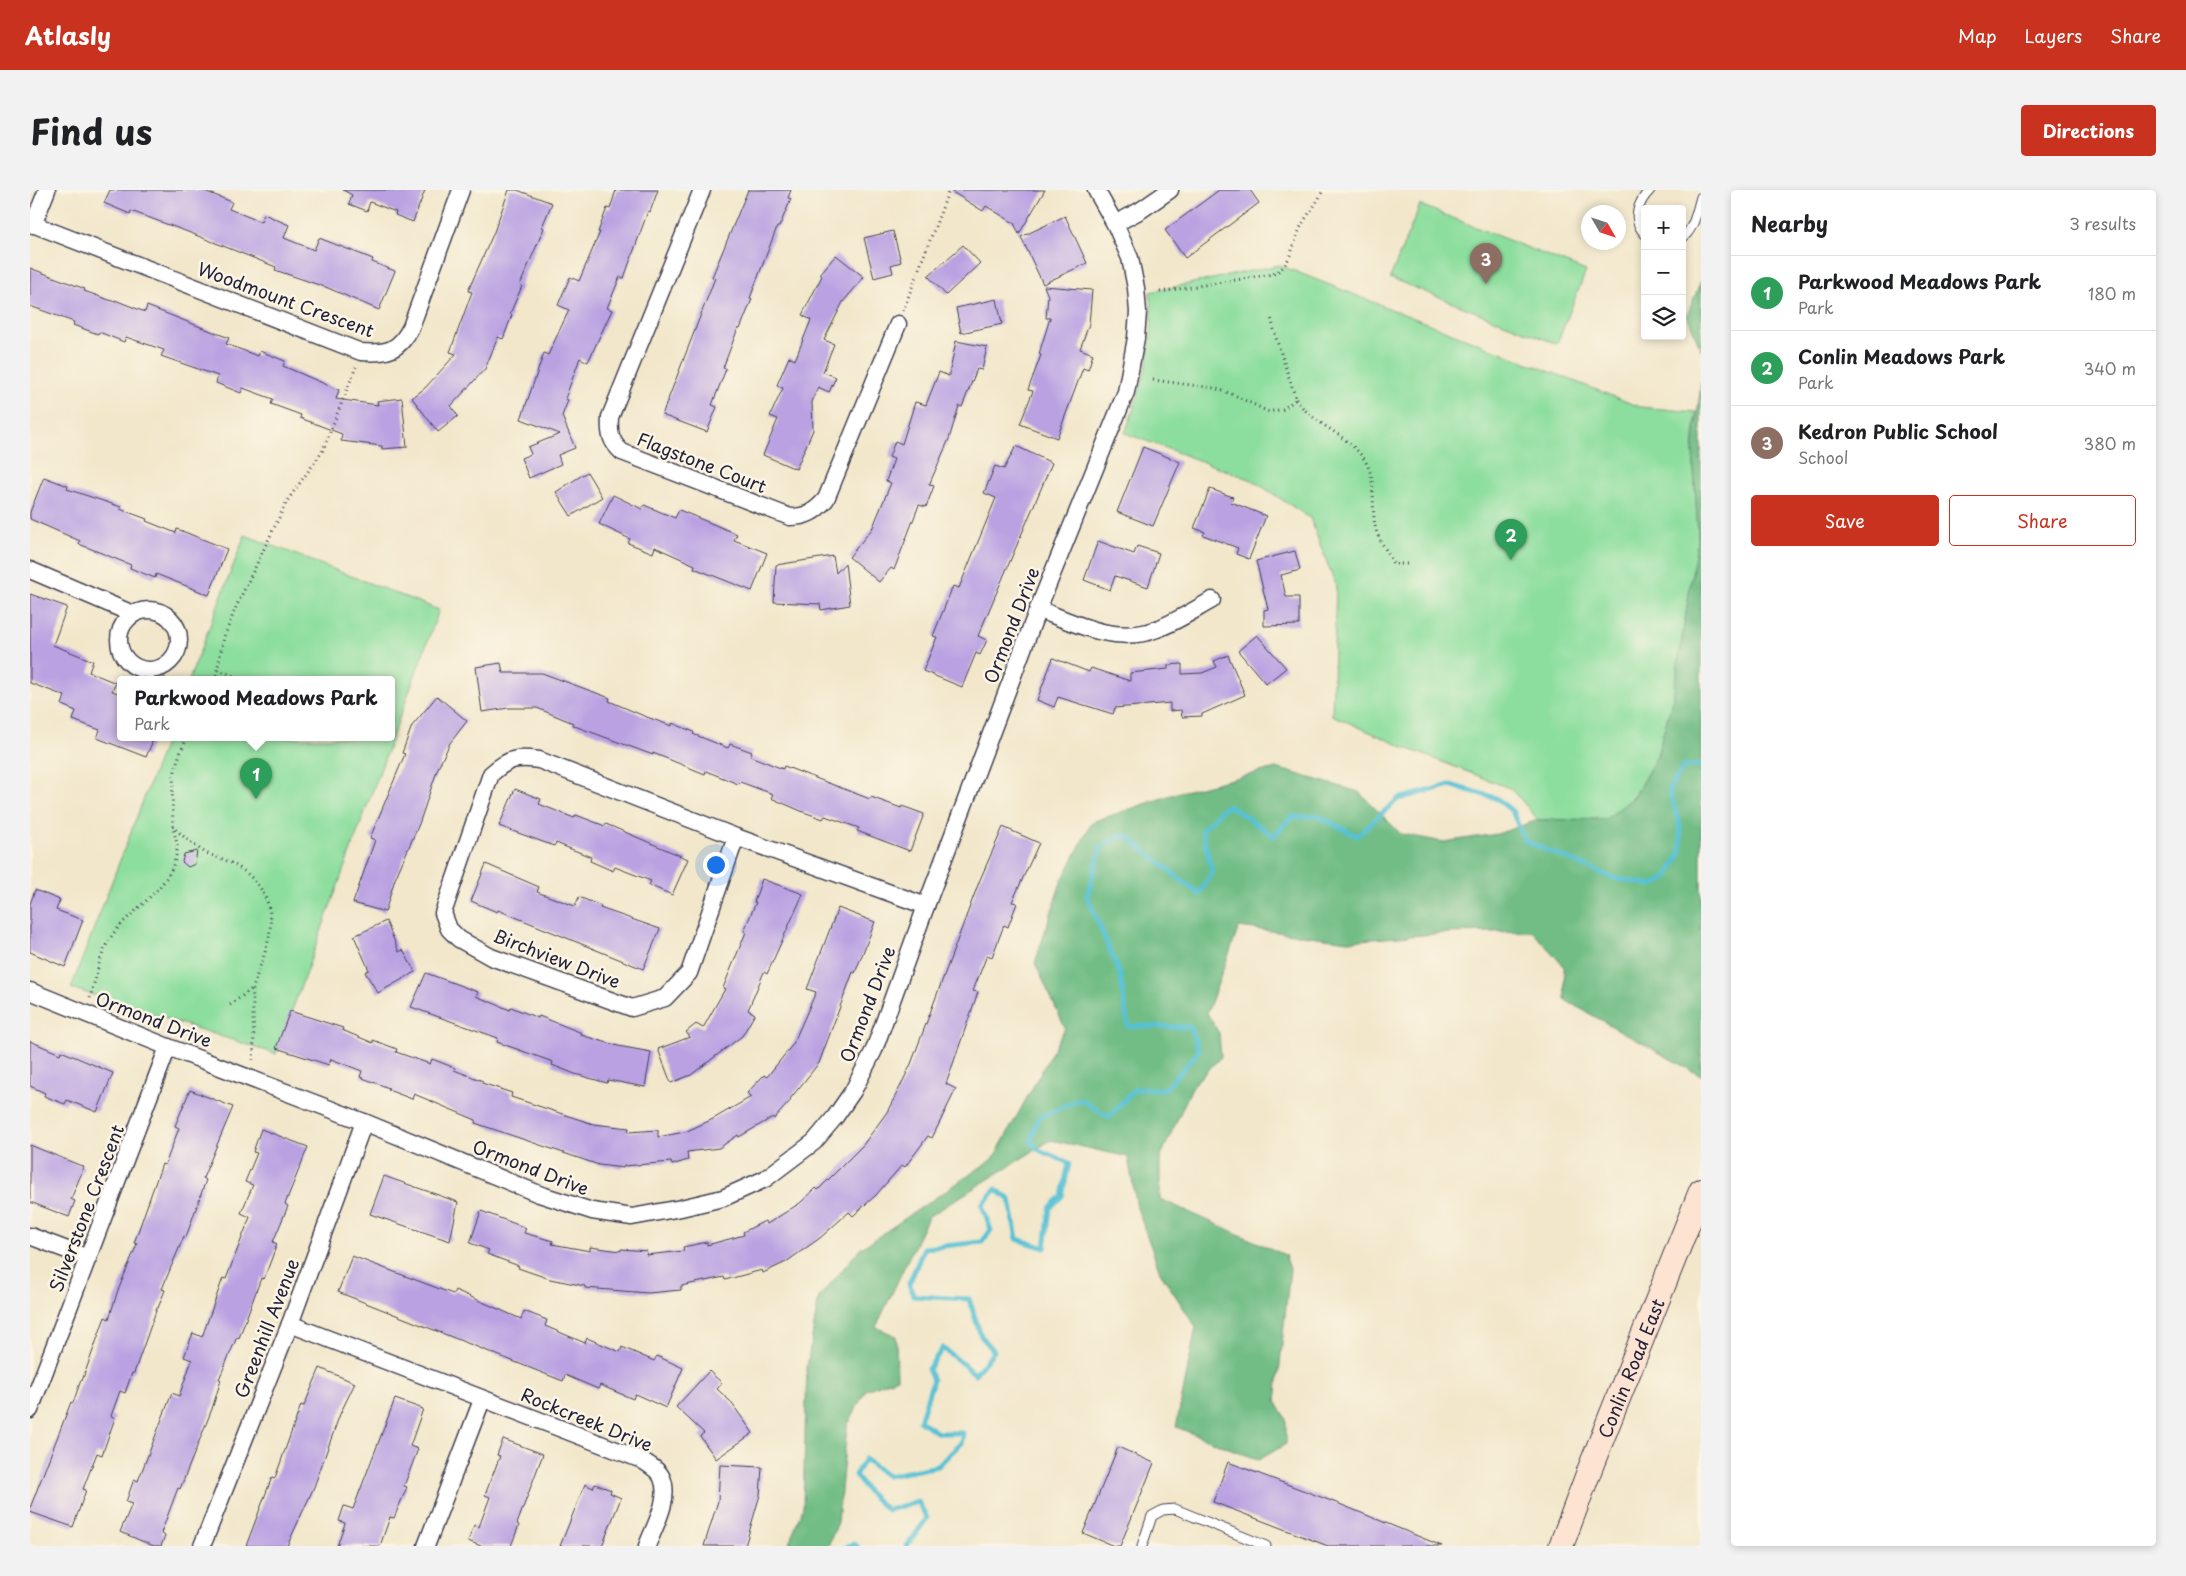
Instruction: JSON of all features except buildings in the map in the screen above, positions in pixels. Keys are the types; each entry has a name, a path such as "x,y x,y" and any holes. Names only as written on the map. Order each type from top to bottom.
{"street":[{"path":"31,224 47,190"},
{"name":"Woodmount Crescent","path":"31,224 361,352 380,353 393,349 405,340 412,327 461,190"},
{"name":"Flagstone Court","path":"702,190 610,417 609,433 612,444 622,452 790,517 804,517 817,510 826,500 898,324"},
{"name":"Ormond Drive","path":"30,991 168,1047 364,1122 539,1194 592,1212 632,1217 723,1198 765,1179 814,1142 835,1118 853,1091 874,1050 1038,609 1126,392 1138,312 1136,288 1130,258 1115,224 1096,190"},
{"path":"1115,224 1141,210 1170,190"},
{"path":"30,570 132,614"},
{"path":"1038,609 1080,626 1123,636 1139,635 1158,629 1212,600"},
{"path":"152,609 170,617 177,626 180,640 176,655 163,674 141,669 132,665 125,658 119,644 120,630 132,614 152,609"},
{"name":"Birchview Drive","path":"736,837 689,973 665,998 632,1008 491,957 459,939 449,928 444,913 491,774 504,763 519,757 539,760 736,837 926,906"},
{"name":"Silverstone Crescent","path":"30,1410 168,1047"},
{"name":"Greenhill Avenue","path":"202,1546 290,1324 364,1122"},
{"name":"Conlin Road East","path":"1561,1546 1701,1191"},
{"path":"30,1236 88,1258"},
{"name":"Rockcreek Drive","path":"290,1324 482,1400 642,1460 654,1467 662,1477 665,1493 647,1546"},
{"path":"426,1546 482,1400"}],"lane":[{"path":"1641,228 1637,222 1638,209 1642,198 1650,190"},
{"path":"1686,235 1693,223 1701,197"},
{"path":"1142,1546 1152,1516 1163,1510 1175,1509 1266,1546"}],"path":[{"path":"898,324 948,190"},
{"path":"1160,292 1281,271 1286,264 1304,221 1318,203 1323,190"},
{"path":"1271,317 1296,398 1302,408 1342,436 1364,459 1374,488 1377,533 1393,564 1407,564"},
{"path":"216,676 224,637 236,607 287,500 322,452 361,352"},
{"path":"1153,380 1214,388 1232,394 1269,412 1283,409 1296,398"},
{"path":"218,670 234,676"},
{"path":"90,999 102,955 110,939 156,892 171,870 178,849 173,827 172,778 186,741"},
{"path":"173,827 206,853 228,861 241,869 257,881 266,894 271,912 270,930 253,988 252,1013 255,1034 253,1060"},
{"path":"230,1005 253,988"}],"green space":[{"path":"1420,205 1586,271 1557,344 1390,278"},
{"path":"1279,265 1640,407 1696,412 1693,452 1698,535 1673,698 1657,756 1634,797 1606,819 1538,820 1512,789 1401,746 1332,715 1336,586 1310,518 1252,480 1125,433 1142,381 1150,347 1152,311 1150,292"},
{"path":"1701,281 1701,350 1687,315"},
{"path":"1701,382 1701,1076 1565,1000 1564,966 1532,931 1448,933 1348,941 1239,927 1207,1013 1219,1033 1221,1057 1193,1085 1160,1158 1160,1199 1285,1255 1290,1269 1276,1401 1286,1419 1286,1444 1259,1460 1176,1427 1196,1327 1160,1272 1137,1208 1128,1157 1051,1140 928,1217 876,1327 896,1336 897,1378 866,1390 847,1426 838,1522 828,1546 788,1546 803,1507 807,1366 819,1297 860,1249 994,1158 1065,1028 1035,963 1061,882 1092,822 1180,792 1276,768 1359,792 1401,834 1444,842 1497,834 1538,820 1606,819 1634,797 1657,756 1673,698 1698,535 1693,452"},
{"path":"245,535 439,610 395,730 395,676 191,676"},
{"path":"166,741 391,741 276,1054 71,988"}],"waterway":[{"path":"907,1546 927,1518 918,1502 887,1510 867,1491 855,1475 865,1459 887,1476 938,1466 961,1443 963,1433 938,1433 920,1421 933,1380 928,1369 943,1348 975,1374 994,1351 981,1336 969,1299 914,1296 909,1284 924,1248 982,1242 991,1230 982,1205 996,1189 1010,1200 1017,1239 1045,1248 1050,1208 1062,1196 1069,1163 1037,1149 1031,1141 1038,1118 1080,1099 1109,1117 1135,1089 1165,1089 1199,1051 1190,1027 1128,1026 1120,974 1087,896 1102,845 1125,835 1199,894 1212,872 1202,830 1223,808 1230,806 1274,836 1291,817 1318,816 1357,836 1398,799 1450,785 1496,798 1512,811 1525,841 1613,878 1653,885 1667,878 1681,852 1680,825 1669,790 1683,767 1701,765"},
{"path":"848,1546 854,1544 857,1546"}],"place":[{"name":"Kedron Public School","path":"1486,284"},
{"name":"Conlin Meadows Park","path":"1511,560"},
{"name":"Parkwood Meadows Park","path":"256,799"}]}
